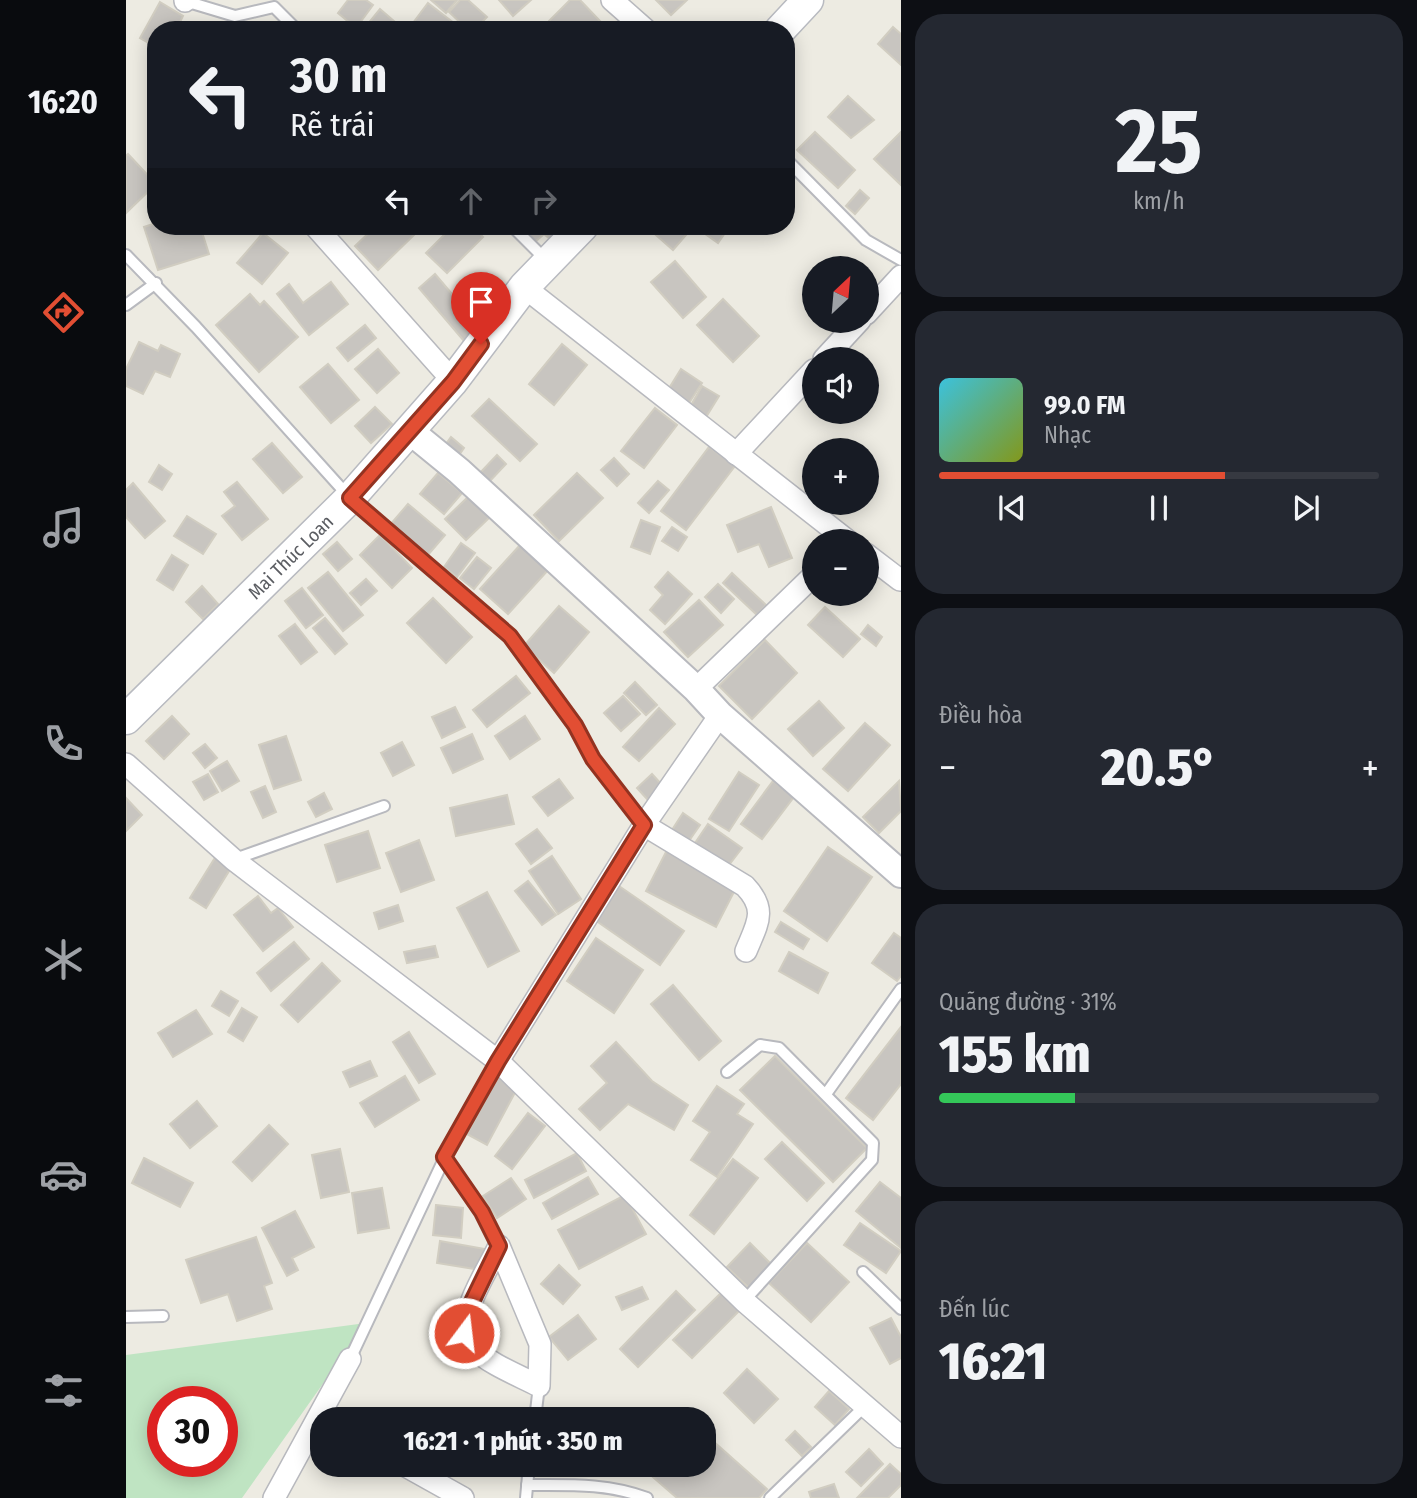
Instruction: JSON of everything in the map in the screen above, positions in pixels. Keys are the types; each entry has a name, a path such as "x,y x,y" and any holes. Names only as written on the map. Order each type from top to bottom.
{"main road":[{"path":"788,21 808,0"},
{"name":"Mai Thúc Loan","path":"126,719 350,498 453,382 524,287 575,235"}],"street":[{"path":"612,0 636,21"},
{"path":"323,235 453,382"},
{"path":"879,300 901,276"},
{"path":"524,287 833,529"},
{"path":"835,347 848,333"},
{"path":"736,454 802,383"},
{"path":"410,431 459,471 696,689 720,715 901,874"},
{"path":"879,565 900,580"},
{"path":"696,689 802,587"},
{"path":"498,1061 644,825 720,715"},
{"path":"126,764 234,860 498,1061 744,1301 901,1437"},
{"path":"644,825 745,886 755,897 760,914 746,951"},
{"path":"499,1246 540,1344 539,1387 475,1350 464,1333 467,1312 499,1246"},
{"path":"326,1407 350,1359"},
{"path":"274,1498 310,1437"},
{"path":"425,1477 463,1498"}],"lane":[{"path":"185,0 235,16 274,7 288,21"},
{"path":"795,168 866,240 901,260"},
{"path":"521,235 550,263"},
{"path":"126,255 156,284 350,498 510,636 575,725 593,759 644,825"},
{"path":"126,305 156,284"},
{"path":"234,860 384,806"},
{"path":"826,1094 901,989"},
{"path":"727,1072 760,1045 779,1048 873,1143 872,1160 744,1301"},
{"path":"350,1359 444,1157 498,1061"},
{"path":"444,1157 482,1212 499,1246"},
{"path":"863,1272 901,1309"},
{"path":"126,1317 163,1316"},
{"path":"536,1407 539,1387"},
{"path":"770,1498 866,1405"},
{"path":"526,1498 528,1477"},
{"path":"527,1485 599,1485 625,1489 646,1498"}],"green space":[{"path":"366,1323 242,1498 126,1498 126,1355"}],"building":[{"path":"348,0 366,0 373,5 361,21 348,21 338,13"},
{"path":"431,0 457,0 446,13"},
{"path":"460,0 468,0 487,17 483,21 458,21 449,12"},
{"path":"499,0 531,0 513,16"},
{"path":"570,0 580,0 600,21 549,21"},
{"path":"656,0 687,0 671,15"},
{"path":"160,2 183,16 180,21 149,21"},
{"path":"428,3 451,21 414,21"},
{"path":"380,9 394,21 370,21"},
{"path":"147,25 147,42 140,38"},
{"path":"893,27 901,34 901,65 878,44"},
{"path":"848,96 874,120 851,138 828,117"},
{"path":"815,132 855,170 838,188 797,150"},
{"path":"901,132 901,185 874,159"},
{"path":"128,154 147,174 147,193 126,213"},
{"path":"860,190 869,198 855,214 846,206"},
{"path":"147,226 147,235 203,235 209,254 158,270 144,227"},
{"path":"261,235 266,235 288,253 262,284 237,263"},
{"path":"367,235 414,235 378,270 355,246"},
{"path":"444,235 483,237 447,273 426,253"},
{"path":"524,235 543,235 533,244"},
{"path":"545,235 558,235 552,241"},
{"path":"656,235 686,235 673,250"},
{"path":"707,235 724,235 718,243"},
{"path":"675,261 706,297 683,318 651,282"},
{"path":"435,274 480,327 464,341 419,288"},
{"path":"331,282 348,304 309,335 277,294 289,284 303,303"},
{"path":"250,294 260,305 264,301 298,337 259,372 216,325"},
{"path":"723,299 759,336 733,362 697,325"},
{"path":"365,325 376,338 348,361 337,348"},
{"path":"139,342 158,351 161,345 180,354 170,377 155,371 143,394 126,386 126,369"},
{"path":"562,344 587,365 554,405 529,384"},
{"path":"378,349 399,373 377,393 355,369"},
{"path":"328,364 359,400 331,423 300,387"},
{"path":"681,369 702,383 689,403 668,390"},
{"path":"702,386 719,396 706,417 690,407"},
{"path":"489,399 537,444 520,461 472,416"},
{"path":"375,407 392,424 371,443 355,426"},
{"path":"655,408 677,425 644,468 621,451"},
{"path":"451,437 464,448 457,458 443,448"},
{"path":"272,443 302,477 283,493 253,459"},
{"path":"709,447 735,466 686,530 661,511"},
{"path":"497,455 506,464 487,484 478,475"},
{"path":"614,458 629,474 617,486 601,470"},
{"path":"159,465 172,474 162,490 149,482"},
{"path":"438,473 462,493 444,514 420,494"},
{"path":"577,473 603,498 559,541 534,515"},
{"path":"658,481 669,490 649,513 638,503"},
{"path":"237,482 268,519 242,540 222,516 235,506 224,492"},
{"path":"133,483 165,521 145,538 126,517 126,490"},
{"path":"468,497 489,518 466,540 445,519"},
{"path":"408,504 445,535 427,556 390,525"},
{"path":"771,507 792,558 769,567 759,544 738,552 727,525"},
{"path":"187,516 216,534 203,554 174,536"},
{"path":"641,520 660,527 650,554 631,547"},
{"path":"672,527 687,537 678,551 662,541"},
{"path":"380,535 412,568 392,588 360,555"},
{"path":"337,542 352,559 338,571 323,554"},
{"path":"461,543 475,553 457,577 444,567"},
{"path":"521,544 549,569 508,614 480,589"},
{"path":"172,555 188,565 173,590 157,580"},
{"path":"477,557 491,568 474,589 460,578"},
{"path":"328,572 363,615 343,631 308,588"},
{"path":"668,572 692,594 665,624 650,610 663,595 655,587"},
{"path":"732,573 766,605 757,615 723,583"},
{"path":"366,579 377,591 361,605 350,593"},
{"path":"718,584 734,599 721,613 705,597"},
{"path":"202,586 218,604 203,619 186,602"},
{"path":"302,588 323,615 306,628 285,601"},
{"path":"433,598 472,637 446,663 407,623"},
{"path":"699,600 723,625 688,657 664,632"},
{"path":"559,606 589,632 554,673 524,646"},
{"path":"825,607 860,639 843,657 808,625"},
{"path":"325,618 347,644 335,654 313,628"},
{"path":"295,624 317,652 301,664 279,636"},
{"path":"868,625 882,637 876,646 861,634"},
{"path":"765,640 797,673 752,719 719,686"},
{"path":"516,676 530,693 487,727 473,710"},
{"path":"635,682 657,705 646,715 624,693"},
{"path":"623,696 640,714 621,731 604,713"},
{"path":"819,701 844,728 813,756 788,729"},
{"path":"455,707 465,727 442,738 432,717"},
{"path":"659,708 675,724 639,761 623,747"},
{"path":"172,716 189,734 164,759 146,741"},
{"path":"525,716 540,739 510,759 495,736"},
{"path":"865,723 890,745 848,791 823,769"},
{"path":"472,734 483,759 453,773 441,748"},
{"path":"286,736 301,780 274,789 259,745"},
{"path":"402,742 414,765 393,776 381,753"},
{"path":"205,744 217,758 205,768 193,753"},
{"path":"227,761 239,781 222,791 210,771"},
{"path":"739,772 759,785 729,831 709,819"},
{"path":"208,774 218,792 204,800 193,782"},
{"path":"652,774 663,786 648,800 637,788"},
{"path":"559,779 573,798 548,816 533,797"},
{"path":"773,781 794,797 762,839 741,824"},
{"path":"899,781 901,811 879,833 863,817"},
{"path":"265,786 276,812 263,818 251,792"},
{"path":"324,793 332,809 316,817 308,802"},
{"path":"507,795 514,824 456,836 450,808"},
{"path":"126,798 142,815 126,831"},
{"path":"683,813 700,825 686,845 670,833"},
{"path":"708,824 742,848 726,869 693,846"},
{"path":"537,829 552,848 531,864 516,844"},
{"path":"368,831 380,868 337,882 325,845"},
{"path":"419,840 434,880 401,892 386,853"},
{"path":"828,847 872,877 827,941 784,911"},
{"path":"667,850 737,886 716,927 646,891"},
{"path":"218,853 234,863 206,908 190,898"},
{"path":"552,856 581,899 558,914 529,871"},
{"path":"528,881 556,915 542,925 515,891"},
{"path":"619,886 684,931 660,965 595,920"},
{"path":"487,892 519,951 488,967 457,908"},
{"path":"258,896 271,913 278,908 293,927 263,951 234,915"},
{"path":"398,905 403,921 379,929 374,913"},
{"path":"781,922 809,939 803,949 775,932"},
{"path":"894,933 901,938 901,976 897,981 872,963"},
{"path":"596,938 643,970 614,1013 567,981"},
{"path":"294,942 309,959 271,991 257,973"},
{"path":"435,946 438,957 407,963 404,952"},
{"path":"789,952 828,973 818,993 779,971"},
{"path":"322,963 340,981 298,1022 281,1005"},
{"path":"673,985 721,1041 699,1060 651,1004"},
{"path":"221,991 238,1001 229,1016 212,1006"},
{"path":"242,1008 257,1017 243,1041 228,1032"},
{"path":"196,1010 212,1034 173,1057 158,1033"},
{"path":"901,1027 901,1084 873,1120 846,1098"},
{"path":"409,1032 435,1074 419,1083 393,1042"},
{"path":"616,1042 652,1081 688,1105 674,1130 628,1104 600,1130 579,1109 607,1083 591,1066"},
{"path":"775,1056 867,1148 833,1182 740,1090"},
{"path":"370,1061 377,1076 350,1087 343,1072"},
{"path":"405,1076 419,1100 375,1127 360,1103"},
{"path":"499,1076 518,1087 487,1145 467,1134"},
{"path":"717,1086 744,1104 737,1114 753,1124 717,1177 691,1160 710,1132 693,1121"},
{"path":"197,1101 217,1126 190,1148 170,1124"},
{"path":"528,1113 545,1126 512,1169 495,1156"},
{"path":"269,1125 288,1144 252,1181 233,1162"},
{"path":"782,1142 824,1183 807,1201 765,1159"},
{"path":"340,1149 349,1192 321,1198 312,1155"},
{"path":"577,1153 586,1171 534,1198 525,1180"},
{"path":"144,1158 193,1183 180,1207 132,1183"},
{"path":"733,1159 758,1178 714,1234 690,1215"},
{"path":"588,1177 598,1194 552,1219 543,1203"},
{"path":"511,1178 526,1199 497,1218 483,1196"},
{"path":"880,1182 901,1198 901,1248 856,1211"},
{"path":"382,1188 389,1228 358,1233 352,1193"},
{"path":"625,1195 646,1234 579,1269 558,1230"},
{"path":"436,1205 463,1208 461,1238 433,1235"},
{"path":"295,1211 314,1247 292,1258 298,1270 287,1276 262,1228"},
{"path":"860,1223 901,1251 886,1273 844,1245"},
{"path":"256,1237 272,1283 264,1286 272,1309 237,1321 228,1294 201,1303 186,1260"},
{"path":"440,1241 485,1249 481,1270 437,1263"},
{"path":"750,1243 772,1265 749,1288 727,1267"},
{"path":"807,1243 849,1282 811,1322 769,1283"},
{"path":"559,1265 580,1285 563,1304 541,1284"},
{"path":"642,1287 648,1299 622,1310 616,1297"},
{"path":"676,1291 695,1310 638,1367 620,1349"},
{"path":"722,1292 740,1310 692,1358 673,1340"},
{"path":"578,1315 596,1339 568,1360 549,1337"},
{"path":"891,1318 901,1337 901,1358 890,1364 870,1328"},
{"path":"747,1369 778,1399 754,1423 724,1393"},
{"path":"829,1391 849,1409 835,1425 815,1407"},
{"path":"795,1431 811,1447 802,1456 786,1440"},
{"path":"716,1444 767,1489 759,1498 677,1498 653,1477 716,1477"},
{"path":"869,1449 883,1464 861,1486 846,1472"},
{"path":"890,1464 901,1474 901,1485 888,1498 857,1498"},
{"path":"834,1484 839,1498 811,1498 809,1492"}],"route":[{"path":"464,1333 467,1312 499,1246 471,1194 444,1157 498,1061 644,825 593,759 575,725 510,636 350,498 453,382 481,344"}]}
